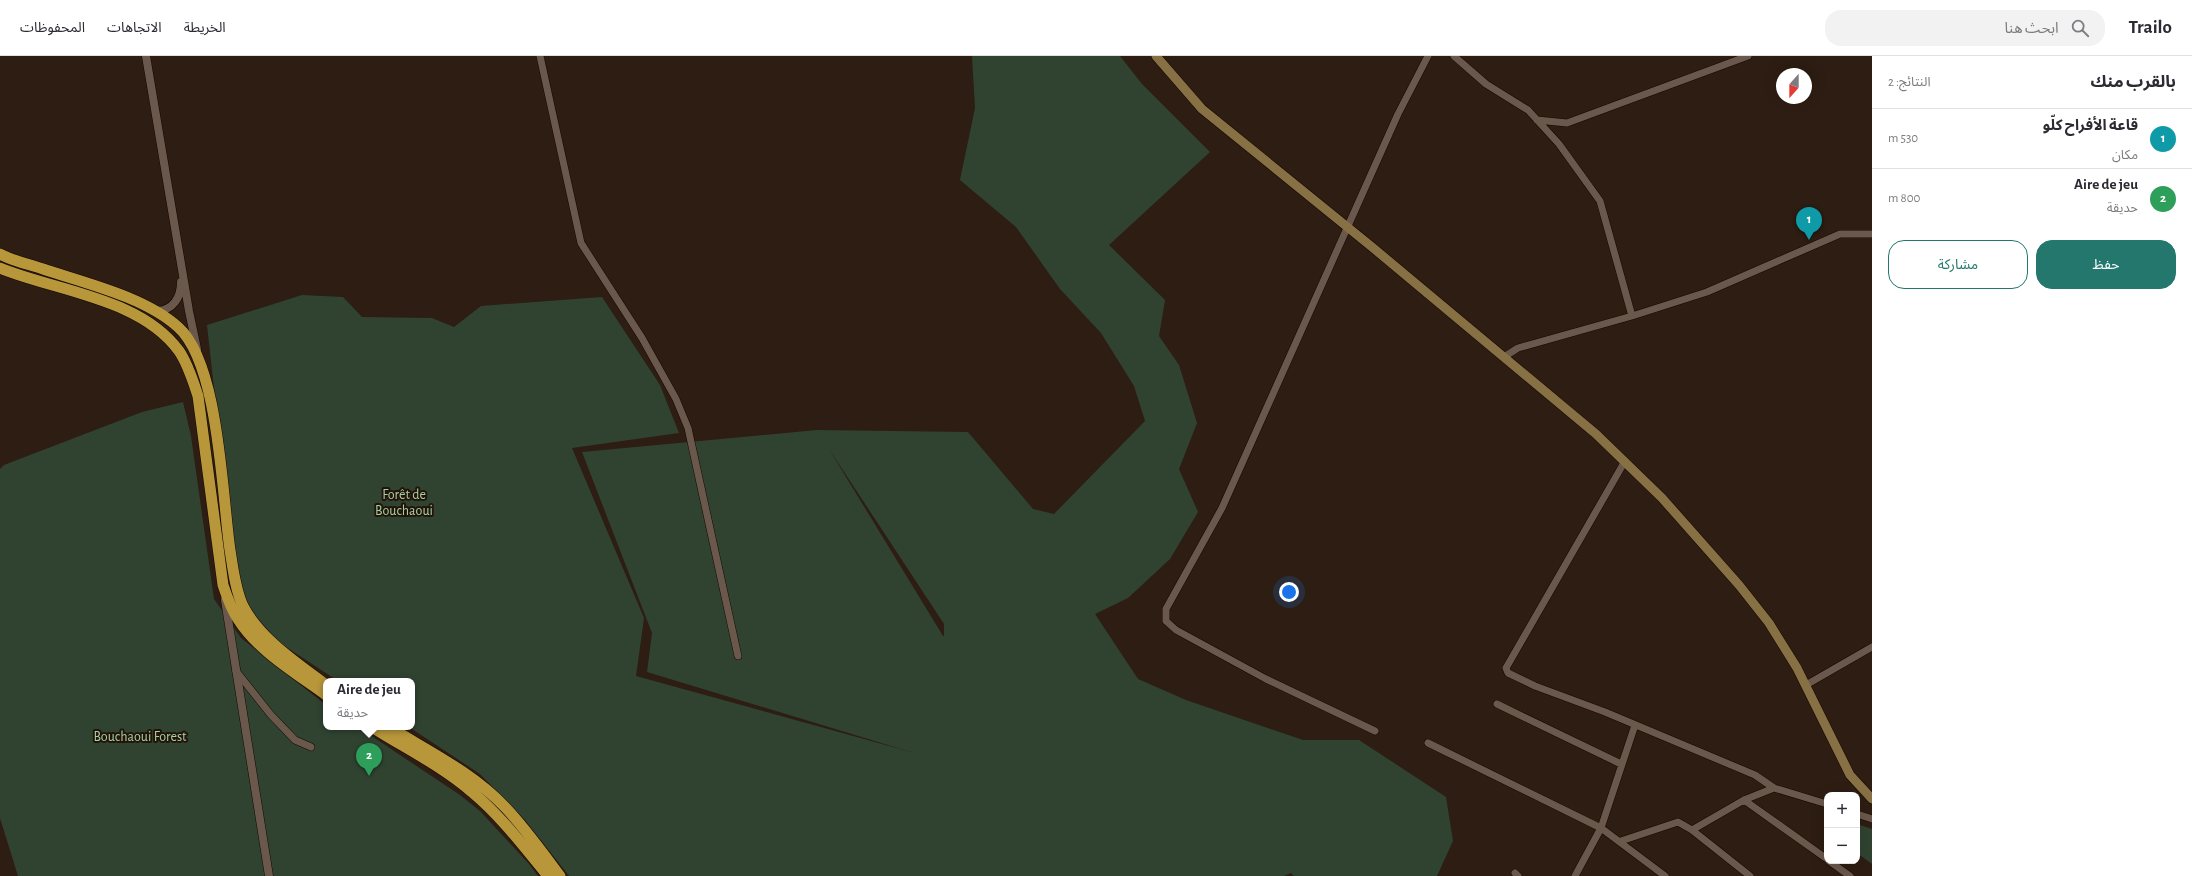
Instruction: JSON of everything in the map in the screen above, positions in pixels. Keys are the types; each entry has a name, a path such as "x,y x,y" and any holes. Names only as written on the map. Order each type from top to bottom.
{"highway":[{"path":"0,254 123,296 156,311 180,328 192,343 198,355 212,405 233,569 242,605 250,618 266,635 323,682"},
{"path":"0,268 99,299 133,314 164,334 179,351 191,374 202,414 223,585 232,608 247,632 262,647 323,693"},
{"path":"377,730 456,779 472,792 506,824 548,876"},
{"path":"394,730 444,761 490,793 526,831 560,876"}],"main road":[{"path":"1156,56 1202,110 1347,227 1596,434 1662,498 1769,623 1806,685 1850,775 1872,799"}],"street":[{"path":"146,56 181,267 198,355"},
{"path":"540,56 582,243 642,338 676,399 688,428 738,656"},
{"path":"1375,731 1266,679 1176,630 1166,621 1166,609 1222,508 1398,114 1428,56"},
{"path":"1454,56 1486,84 1528,110 1559,144 1600,201 1632,316"},
{"path":"1537,120 1567,122 1748,56"},
{"path":"1504,357 1518,348 1632,316 1707,292 1840,234 1872,234"},
{"path":"156,311 168,309 178,298 181,290 181,267"},
{"path":"1625,461 1506,668 1508,672 1535,686 1605,712 1755,775 1774,788 1824,803"},
{"path":"223,585 269,876"},
{"path":"1806,685 1872,647"},
{"path":"236,671 271,715 295,740 310,747"},
{"path":"1496,704 1621,764"},
{"path":"1576,876 1601,828 1611,802 1621,764 1635,725"},
{"path":"1428,743 1601,828 1621,841 1665,876"},
{"path":"1692,830 1744,800 1774,788"},
{"path":"1744,800 1824,857"},
{"path":"1860,815 1872,819"},
{"path":"1621,841 1678,822 1692,830 1750,876"},
{"path":"1834,864 1850,876"}],"green space":[{"name":"Forêt de Bouchaoui","path":"972,56 1120,56 1142,84 1210,152 1109,245 1165,300 1159,336 1179,365 1197,423 1179,469 1198,512 1170,559 1128,598 1095,614 1138,679 1186,700 1303,740 1359,740 1446,797 1453,841 1437,876 1294,876 1291,873 1284,876 569,876 525,820 480,774 414,730 415,730 415,678 333,678 277,641 254,620 242,589 231,541 207,325 302,295 343,297 362,317 432,318 454,327 481,306 602,297 660,385 679,433 572,448 644,618 636,676 911,752 647,672 652,633 582,452 817,430 968,432 1033,509 1054,514 1145,421 1134,386 1101,333 1060,289 1016,227 960,180 975,108","holes":["829,449 944,624 943,636"]},
{"name":"Bouchaoui Forest","path":"183,402 191,436 214,599 241,638 323,703 323,730 362,730 460,795 480,811 529,864 538,876 18,876 0,818 0,469 4,465 142,412"},
{"path":"1860,825 1872,829 1872,864 1860,855"}],"place":[{"name":"قاعة الأفراح كلّو","path":"1809,240"},
{"name":"Aire de jeu","path":"369,776"}]}
